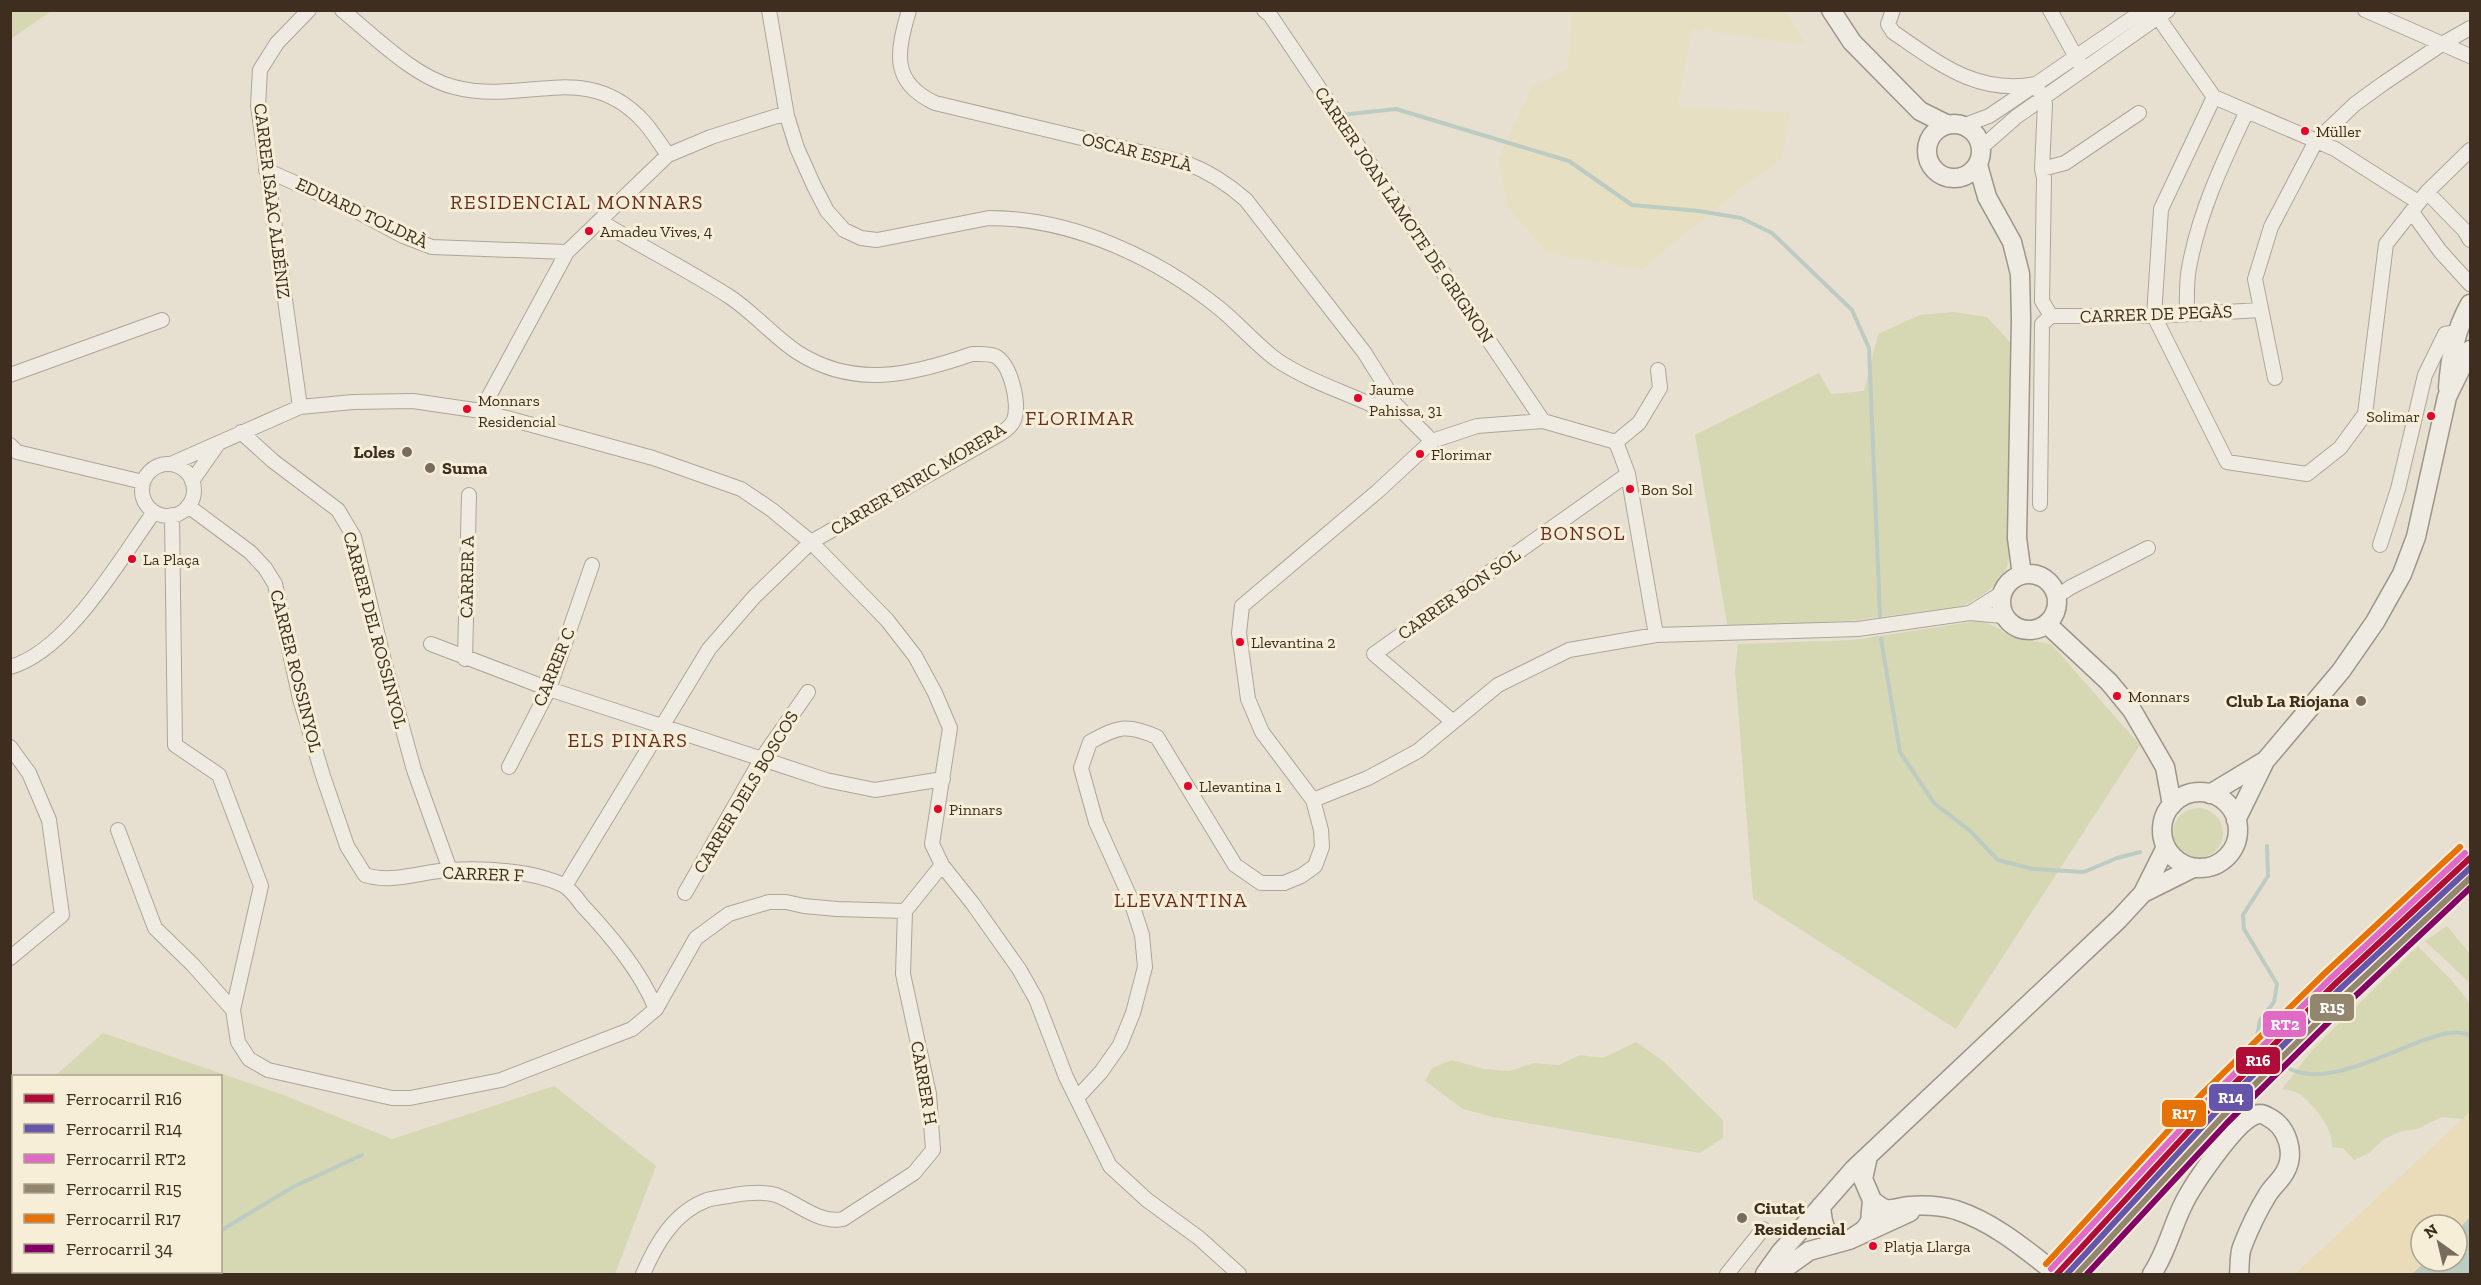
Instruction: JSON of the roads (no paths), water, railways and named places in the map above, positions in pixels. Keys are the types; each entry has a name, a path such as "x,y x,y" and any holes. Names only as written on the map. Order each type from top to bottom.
{"street":[{"name":"CARRER ISAAC ALBÉNIZ","path":"300,408 258,106 260,70 277,43 309,10"},
{"path":"342,10 409,64 433,79 454,87 494,93 565,86 588,88 613,96 645,123 668,155"},
{"path":"770,10 787,116 797,148 827,211 844,230 861,238 877,240 989,218 1006,218 1024,220 1097,239 1135,254 1179,279 1220,308 1279,361 1372,405 1391,400"},
{"name":"OSCAR ESPLÀ","path":"909,10 898,46 900,63 907,83 920,96 935,103 1186,163 1210,172 1230,186 1246,200 1364,352 1386,387 1391,400 1432,441"},
{"name":"CARRER JOAN LAMOTE DE GRIGNON","path":"1264,10 1270,15 1543,421"},
{"path":"1831,10 1852,42 1920,111 1946,124 1965,125 1989,116 2051,73 2080,65 2160,13 2214,97 2335,149 2464,230 2470,240"},
{"path":"1893,10 1888,24 1893,32 1963,77 1975,82 2004,86 2018,87 2036,84"},
{"path":"2050,10 2080,65"},
{"path":"1982,147 2016,117 2044,98 2144,10"},
{"path":"2365,10 2470,56"},
{"path":"2275,378 2255,279 2271,227 2316,141 2355,104 2442,44 2470,28"},
{"path":"2036,84 2045,104 2042,169 2044,178 2042,301 2051,316 2042,324 2040,504"},
{"path":"2214,97 2161,209 2154,316 2227,462 2307,474 2340,448 2365,414 2386,244 2419,202 2470,150"},
{"path":"1920,111 1928,143 1928,160 1932,167 1947,177 1955,178 1964,176 1978,165"},
{"path":"2187,314 2188,270 2198,228 2217,175 2247,111"},
{"path":"2042,169 2065,163 2139,113"},
{"path":"481,411 567,252 668,155 711,137 777,116 787,116"},
{"path":"1928,143 1938,128 1946,124"},
{"path":"1965,125 1979,138 1982,147 1978,165 1987,196 2012,242 2020,274 2017,538 2022,575"},
{"name":"EDUARD TOLDRÀ","path":"266,170 349,207 403,236 432,247 567,252"},
{"path":"1955,178 1987,196"},
{"path":"2419,202 2440,251 2470,284"},
{"name":"CARRER ENRIC MORERA","path":"600,221 731,298 797,351 824,366 845,373 891,376 972,354 984,353 997,357 1009,372 1016,398 1013,423 993,438 811,542"},
{"path":"2236,820 2265,761 2341,671 2375,622 2402,574 2416,537 2447,398 2450,360 2461,321 2470,304"},
{"name":"CARRER DE PEGÀS","path":"2051,316 2154,316 2261,310"},
{"path":"10,375 162,320"},
{"path":"2380,545 2398,489 2425,375 2445,334 2458,332"},
{"path":"2447,398 2470,350"},
{"path":"1616,442 1640,423 1660,388 1658,370"},
{"path":"171,464 181,467 192,480 194,489 188,506 172,515 154,512 144,500 143,482 154,468 171,464 300,408 384,400 413,401 481,411 653,458 741,489 772,510 811,542 887,620 915,656 935,693 950,728 932,844 942,866 973,904 1019,969 1036,999 1066,1077 1110,1166 1147,1200 1199,1238 1239,1275"},
{"path":"1077,1098 1101,1072 1120,1045 1133,1013 1145,967 1142,935 1129,895 1096,822 1081,768 1089,742 1112,729 1121,728 1138,729 1157,737 1235,865 1261,883 1284,883 1301,876 1315,866 1322,847 1321,830 1313,800 1255,719 1248,699 1239,633 1242,606 1378,491 1432,441 1477,426 1543,421 1616,442"},
{"name":"CARRER DEL ROSSINYOL","path":"241,432 273,461 338,510 354,537 382,657 414,770 450,870"},
{"path":"1616,442 1628,474 1656,635"},
{"path":"192,480 218,444"},
{"path":"10,445 17,453 143,482"},
{"name":"CARRER BON SOL","path":"1452,721 1374,654 1628,474"},
{"name":"CARRER A","path":"465,659 469,495"},
{"name":"CARRER ROSSINYOL","path":"188,506 250,552 265,568 275,584 300,699 347,846 359,868"},
{"path":"10,667 21,664 52,645 71,627 154,512"},
{"path":"172,515 175,745 219,775 261,886 233,1010 238,1042 249,1059 268,1070 392,1098 501,1080 632,1029 656,1009 696,938 729,914 769,902 837,909 905,911 942,866"},
{"path":"656,1009 649,991 602,926 565,886 709,649 754,597 811,542"},
{"path":"2056,597 2148,548"},
{"name":"CARRER C","path":"509,766 549,689 592,565"},
{"path":"2022,575 2040,576 2048,581 2056,597 2055,612 2047,624 2040,628 2023,630 2008,623 2003,616 2000,601 2002,593 2006,585 2022,575"},
{"path":"1970,613 2002,593"},
{"path":"1313,800 1368,778 1418,751 1497,685 1569,650 1656,635 1858,629 1970,613 2003,616"},
{"path":"2047,624 2109,682 2132,710 2165,768 2172,805"},
{"path":"431,644 465,659 549,689 826,780 875,790 943,778"},
{"name":"CARRER DELS BOSCOS","path":"685,892 762,758 808,692"},
{"path":"10,747 29,773 49,820 62,915 10,958"},
{"path":"2165,768 2202,793 2222,799 2231,809 2236,820 2238,834 2234,847 2226,857 2206,867 2193,867 2174,858 2166,847 2162,832 2164,817 2172,805 2182,797 2202,793 2265,761"},
{"path":"118,830 155,928 193,965 233,1010"},
{"path":"2143,893 2166,847"},
{"path":"1765,1275 1821,1206 1868,1156 2064,973 2143,893 2193,867"},
{"name":"CARRER F","path":"359,868 364,875 375,879 450,870 517,872 565,886"},
{"name":"CARRER H","path":"643,1275 652,1252 666,1230 685,1212 707,1200 747,1193 773,1194 796,1203 820,1217 833,1221 843,1219 914,1173 933,1150 929,1094 903,974 905,911"},
{"path":"2152,1275 2165,1252 2182,1208 2217,1152 2253,1115 2262,1113 2276,1120 2284,1130 2289,1145 2289,1158 2286,1171 2269,1193 2241,1250 2239,1275"},
{"path":"1868,1156 1863,1179 1872,1200 1881,1208 1891,1211 1933,1206 1954,1210 1981,1220 2013,1239 2056,1275"},
{"path":"1821,1206 1822,1221 1826,1231 1835,1239 1849,1240 1864,1230 1870,1222 1872,1200"},
{"path":"1777,1275 1809,1251 1849,1240 1917,1207"},
{"path":"1727,1275 1763,1229"}],"waterway":[{"path":"1341,115 1396,109 1569,161 1632,205 1699,211 1741,218 1772,233 1852,310 1869,348 1880,617"},
{"path":"1881,639 1900,752 1934,803 1969,830 1998,860 2033,869 2084,872 2117,858 2140,852"},
{"path":"2257,1036 2260,1020 2274,1002 2277,984 2244,929 2243,915 2268,876 2267,846"},
{"path":"2279,1061 2299,1072 2324,1074 2351,1068 2434,1037 2455,1032 2470,1036"},
{"path":"222,1230 293,1187 362,1155"}],"rail line":[{"name":"R17","path":"2046,1264 2200,1096 2325,973 2460,847"},
{"name":"RT2","path":"2051,1269 2206,1102 2330,979 2465,853"},
{"name":"R16","path":"2057,1274 2211,1107 2335,984 2470,858"},
{"name":"R14","path":"2067,1274 2216,1112 2340,989 2470,868"},
{"name":"R15","path":"2077,1274 2222,1117 2345,995 2470,878"},
{"name":"34","path":"2087,1274 2227,1123 2351,1000 2470,888"}],"place":[{"name":"Müller","path":"2305,131"},
{"name":"Amadeu Vives, 4","path":"589,231"},
{"name":"Jaume Pahissa, 31","path":"1358,398"},
{"name":"Monnars Residencial","path":"467,409"},
{"name":"Solimar","path":"2431,416"},
{"name":"Loles","path":"407,452"},
{"name":"Florimar","path":"1420,454"},
{"name":"Suma","path":"430,468"},
{"name":"Bon Sol","path":"1630,489"},
{"name":"La Plaça","path":"132,559"},
{"name":"Llevantina 2","path":"1240,642"},
{"name":"Monnars","path":"2117,696"},
{"name":"Club La Riojana","path":"2361,701"},
{"name":"Llevantina 1","path":"1188,786"},
{"name":"Pinnars","path":"938,809"},
{"name":"Ciutat Residencial","path":"1742,1218"},
{"name":"Platja Llarga","path":"1873,1246"}],"district":[{"name":"RESIDENCIAL MONNARS","path":"577,202"},
{"name":"FLORIMAR","path":"1080,418"},
{"name":"BONSOL","path":"1583,533"},
{"name":"ELS PINARS","path":"628,740"},
{"name":"LLEVANTINA","path":"1181,900"}]}
